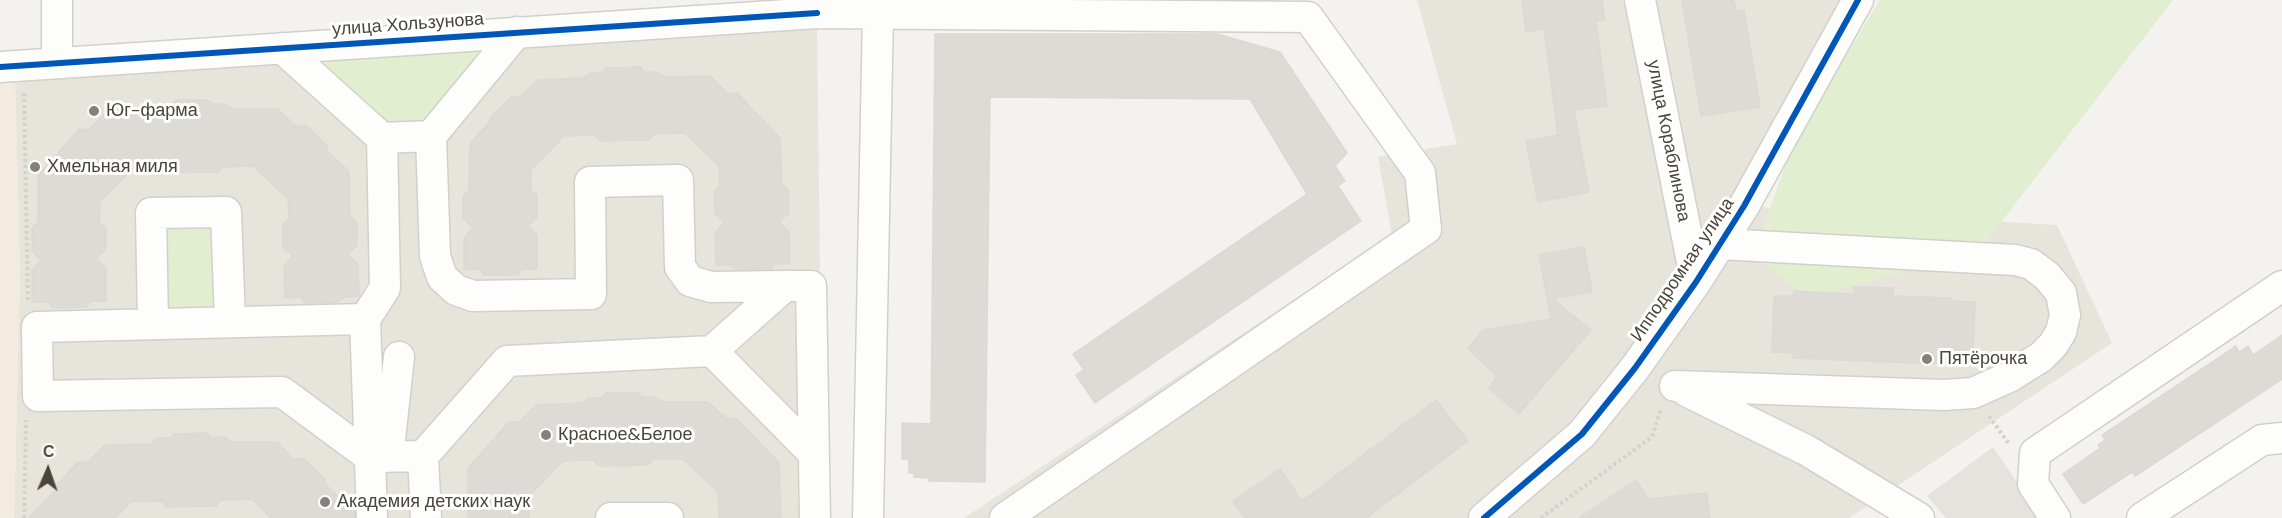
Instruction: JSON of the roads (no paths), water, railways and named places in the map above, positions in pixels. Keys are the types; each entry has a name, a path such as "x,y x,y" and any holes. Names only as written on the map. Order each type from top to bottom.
{"street":[{"path":"57,0 57,63"},
{"name":"улица Кораблинова","path":"1640,0 1696,282"},
{"name":"Ипподромная улица","path":"1484,518 1582,434 1635,368 1696,282 1744,206 1858,0"},
{"name":"улица Хользунова","path":"12,66 817,13 1308,17 1420,172 1426,229 1005,518"},
{"path":"868,518 878,13"},
{"path":"518,32 431,136 435,256 442,277 456,290 473,296 591,294 590,182 678,180 680,267 690,281 711,287 811,286 815,518"},
{"path":"282,48 382,138 431,136"},
{"path":"379,457 365,318 385,288 382,138"},
{"path":"153,323 151,213 226,212 230,321"},
{"path":"1672,385 1944,395 1973,393 2009,377 2041,357 2053,345 2061,332 2065,315 2061,293 2047,276 2031,264 2015,260 1720,244"},
{"path":"426,518 423,456 507,361 712,351 785,286"},
{"path":"2055,518 2033,484 2035,453 2282,286"},
{"path":"365,318 37,327 38,396 282,392 379,457 423,456"},
{"path":"712,351 813,453"},
{"path":"372,518 379,457 399,357"},
{"path":"1635,368 1796,445 1919,518"},
{"path":"2142,518 2262,440 2282,438"},
{"path":"611,518 668,518"}],"place":[{"name":"Юг-фарма","path":"94,111"},
{"name":"Хмельная миля","path":"35,167"},
{"name":"Пятёрочка","path":"1927,359"},
{"name":"Красное&Белое","path":"546,435"},
{"name":"Академия детских наук","path":"325,502"}]}
